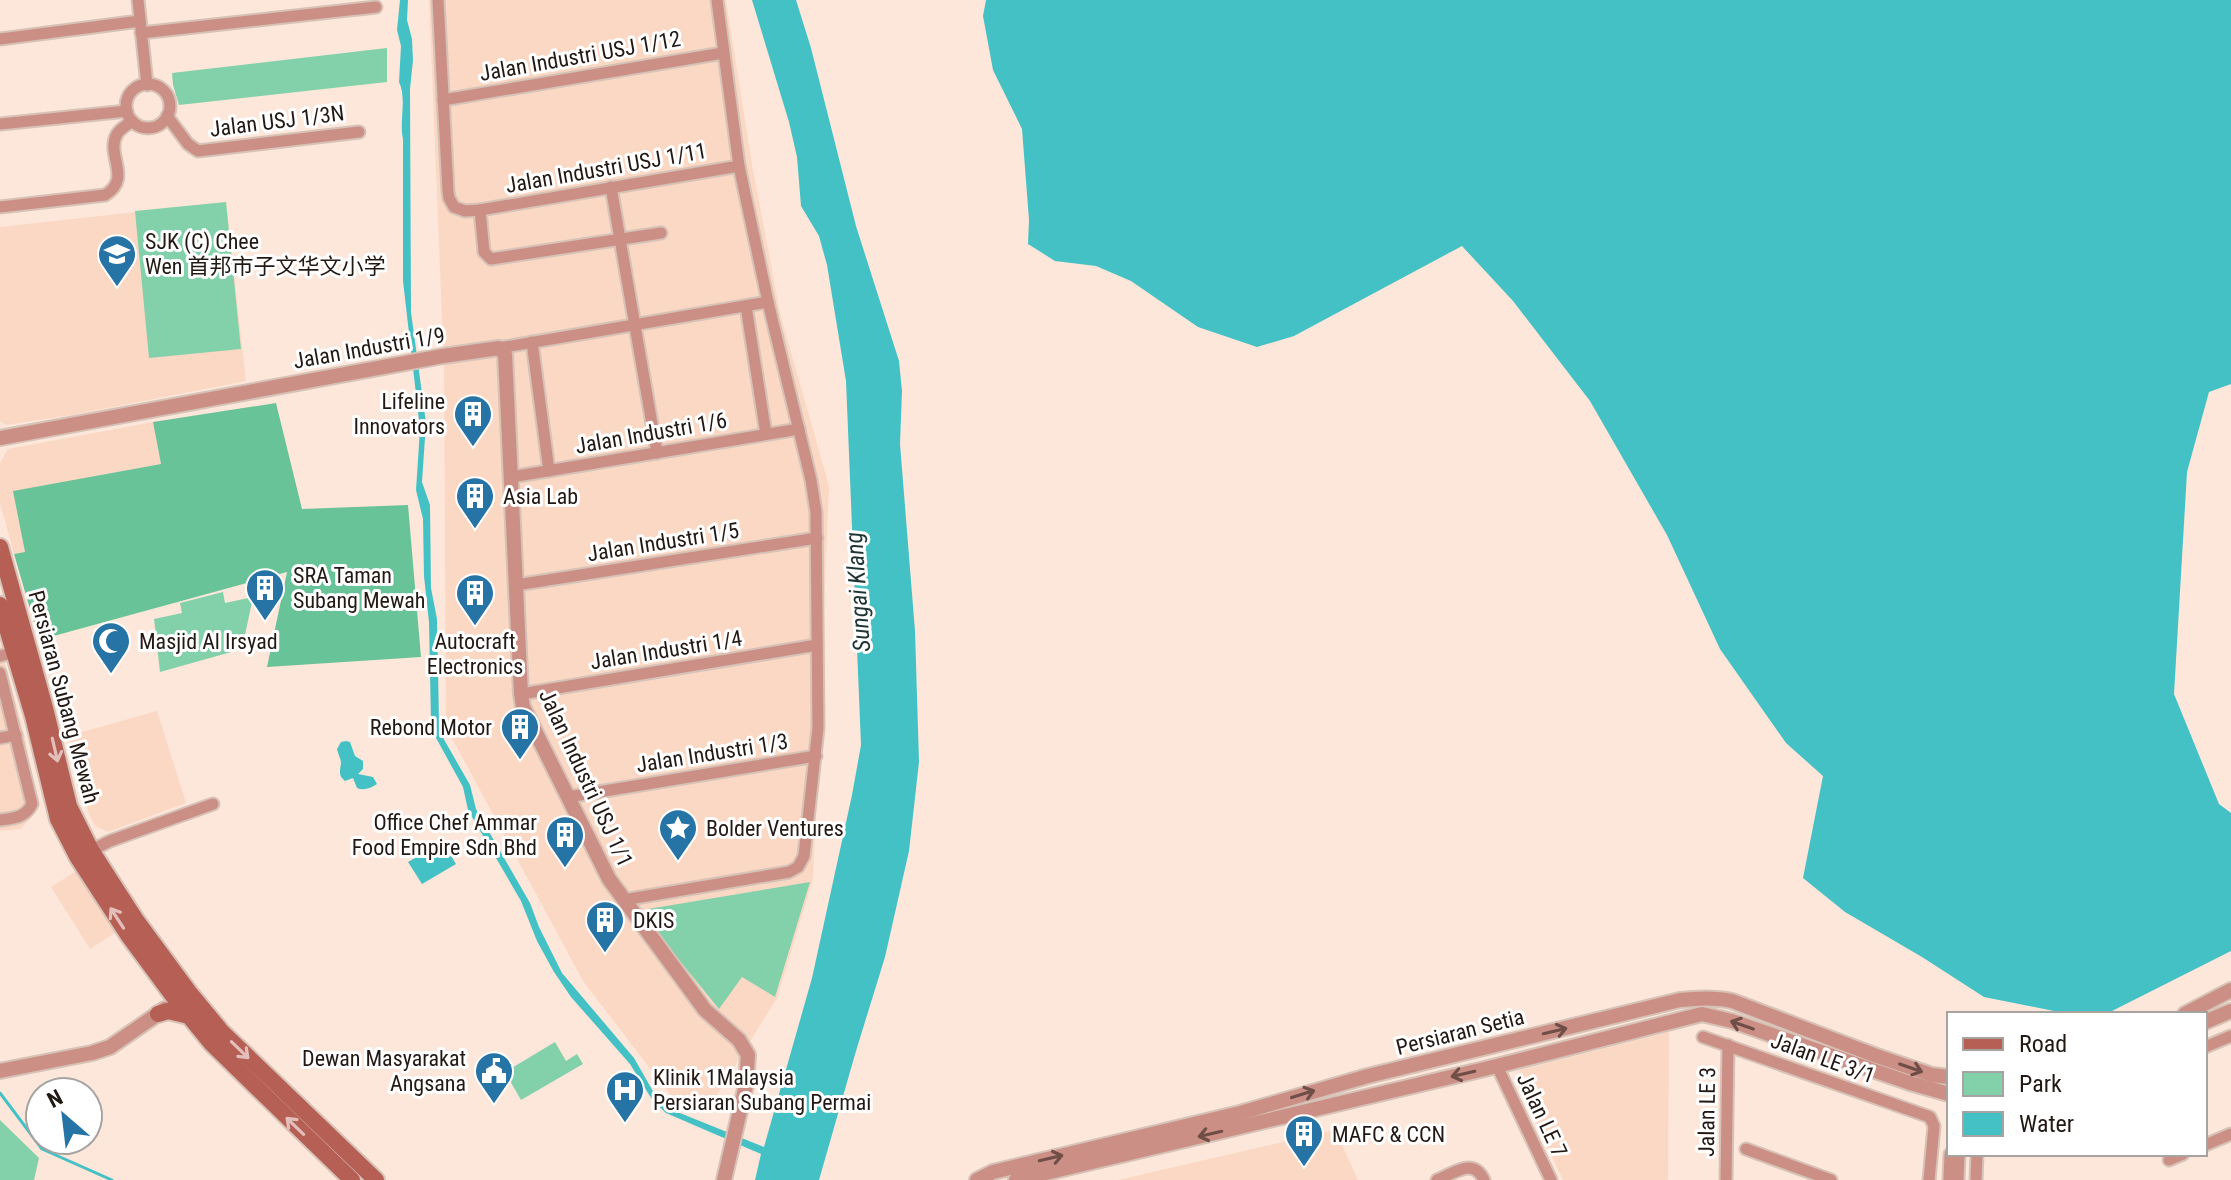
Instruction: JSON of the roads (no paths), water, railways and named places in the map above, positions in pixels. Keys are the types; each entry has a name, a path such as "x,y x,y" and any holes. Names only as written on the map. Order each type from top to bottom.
{"main road":[{"name":"Persiaran Subang Mewah","path":"0,547 14,652"},
{"name":"Persiaran Subang Mewah","path":"0,605 14,652 45,708 69,806 85,854 125,931 162,981 222,1032 376,1180"},
{"name":"Persiaran Subang Mewah","path":"85,854 136,920 182,996 189,1016 211,1043 352,1180"},
{"path":"162,981 164,997 159,1013 168,1011 189,1016"}],"street":[{"path":"138,0 147,85"},
{"path":"438,0 449,198 460,210 480,210 484,252 491,259 661,233"},
{"path":"623,900 789,872 798,867 804,856 816,756 816,512 739,166 717,0"},
{"path":"0,39 376,7"},
{"name":"Jalan Industri USJ 1/12","path":"443,100 723,53"},
{"path":"0,124 130,116 147,128 162,123 170,109 167,95 155,85 140,86 129,96 130,116 115,140 118,179 105,195 0,207"},
{"name":"Jalan USJ 1/3N","path":"167,116 188,144 198,151 359,132"},
{"name":"Jalan Industri USJ 1/11","path":"480,210 739,166"},
{"path":"611,187 657,453"},
{"name":"Jalan Industri 1/9","path":"0,438 768,302"},
{"path":"746,306 766,434"},
{"path":"532,342 549,471"},
{"name":"Jalan Industri USJ 1/1","path":"499,348 505,354 523,707 609,879 705,1010 744,1047 748,1062 724,1180"},
{"name":"Jalan Industri 1/6","path":"511,477 799,429"},
{"name":"Jalan Industri 1/5","path":"516,585 817,538"},
{"name":"Jalan Industri 1/4","path":"521,694 817,645"},
{"path":"0,673 32,804 25,815 0,820"},
{"path":"0,738 16,735"},
{"name":"Jalan Industri 1/3","path":"568,797 816,756"},
{"path":"85,854 213,804"},
{"path":"2189,1012 2231,990"},
{"path":"0,1071 110,1047 182,996"},
{"name":"Persiaran Setia","path":"977,1180 993,1172 1240,1113 1342,1083 1680,1000 1709,997 1732,1001 1874,1055 1932,1075 1946,1076"},
{"path":"2207,1021 2231,1011"},
{"name":"Persiaran Setia","path":"1016,1180 1702,1014 1732,1021 1910,1083 1947,1092"},
{"path":"2207,1046 2231,1036"},
{"name":"Jalan LE 3/1","path":"1703,1037 1930,1117 1934,1126 1929,1180"},
{"name":"Jalan LE 3","path":"1726,1180 1728,1045"},
{"path":"1491,1046 1497,1066"},
{"name":"Jalan LE 7","path":"1497,1066 1551,1180"},
{"path":"2207,1144 2231,1134"},
{"path":"1746,1149 1831,1180"},
{"path":"1949,1180 1950,1156"},
{"path":"1958,1180 1959,1156"},
{"path":"1976,1180 1977,1156"},
{"path":"2169,1160 2178,1156"},
{"path":"1437,1180 1468,1167 1480,1171 1484,1180"}],"water":[{"name":"Sungai Klang","path":"400,0 408,0 407,20 412,39 411,312 426,423 422,482 430,505 431,588 437,619 439,723 442,736 470,785 476,809 530,903 562,973 634,1058 654,1093 675,1111 764,1147 812,978 861,745 846,381 827,265 819,236 801,206 797,157 789,122 752,0 796,0 856,226 899,361 902,391 900,444 915,631 919,762 909,851 885,957 819,1180 755,1180 761,1154 666,1113 653,1101 630,1064 571,997 554,972 521,901 468,810 463,787 435,736 431,722 423,519 416,490 420,429 403,281 403,103 399,82 401,46 397,30"},
{"path":"986,0 2231,0 2231,384 2209,392 2187,472 2174,694 2219,804 2231,813 2231,951 2112,1011 2054,1011 1984,997 1845,912 1803,878 1823,776 1786,743 1720,649 1667,535 1590,401 1513,301 1462,246 1294,336 1257,347 1198,327 1131,281 1096,266 1055,261 1028,244 1022,129 993,70 983,16"},
{"path":"341,742 350,742 355,756 363,761 363,769 358,774 373,777 377,784 360,789 353,778 345,781 341,777 337,749"},
{"path":"443,842 456,864 422,884 408,862"}],"waterway":[{"path":"0,1093 42,1149 112,1180"}],"place":[{"name":"SJK (C) Chee Wen 首邦市子文华文小学","path":"117,288"},
{"name":"Lifeline Innovators","path":"473,448"},
{"name":"Asia Lab","path":"475,530"},
{"name":"SRA Taman Subang Mewah","path":"265,622"},
{"name":"Autocraft Electronics","path":"475,627"},
{"name":"Masjid Al Irsyad","path":"111,675"},
{"name":"Rebond Motor","path":"520,761"},
{"name":"Bolder Ventures","path":"678,862"},
{"name":"Office Chef Ammar Food Empire Sdn Bhd","path":"565,869"},
{"name":"DKIS","path":"605,954"},
{"name":"Dewan Masyarakat Angsana","path":"494,1105"},
{"name":"Klinik 1Malaysia Persiaran Subang Permai","path":"625,1124"},
{"name":"MAFC & CCN","path":"1304,1168"}]}
